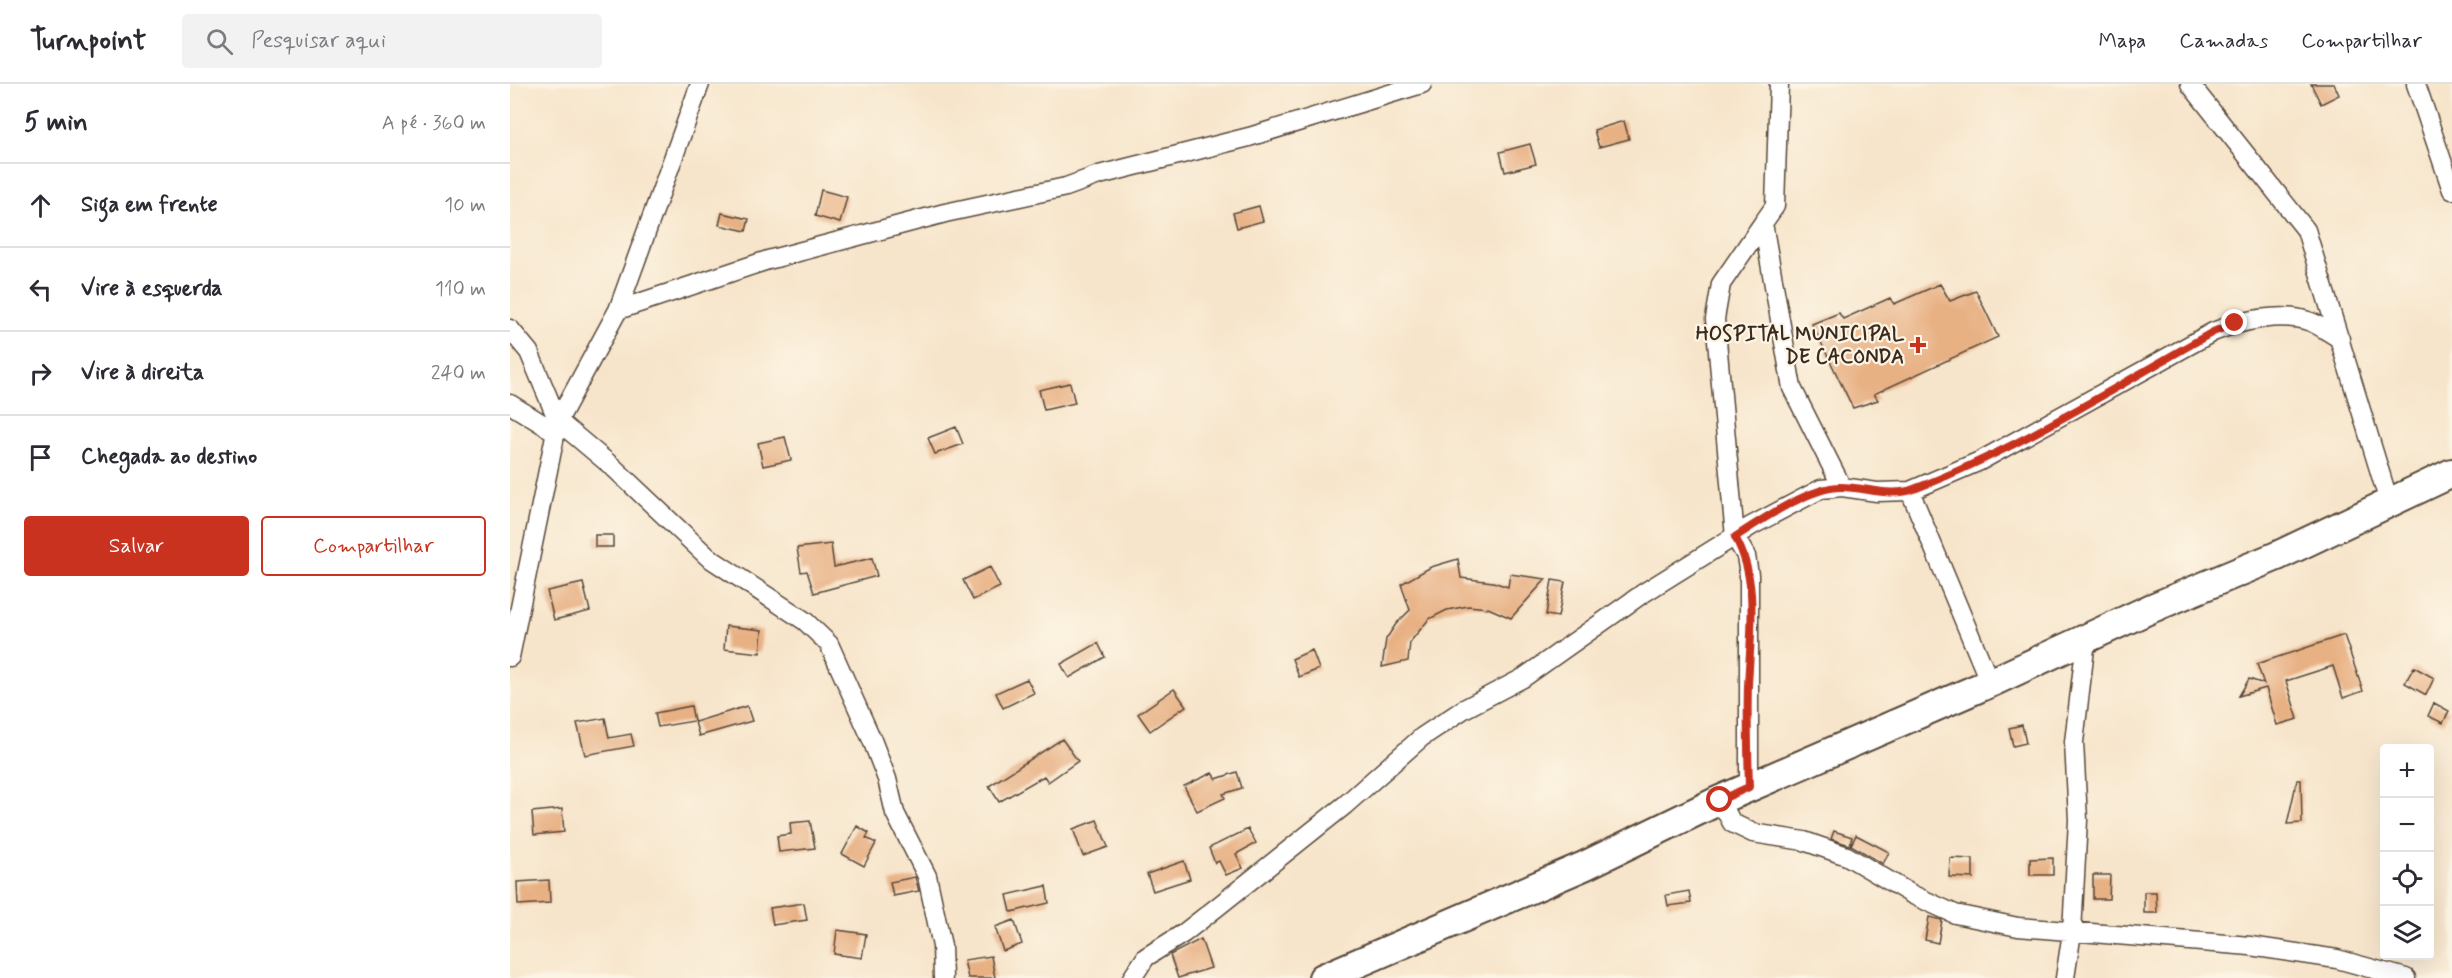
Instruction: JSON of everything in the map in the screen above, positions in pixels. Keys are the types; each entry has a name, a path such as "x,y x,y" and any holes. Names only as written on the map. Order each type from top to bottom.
{"main road":[{"path":"1323,978 1574,871 1720,800 1990,683 2152,608 2277,556 2452,473"}],"street":[{"path":"510,657 558,427 618,310 700,84"},
{"path":"618,310 768,260 945,213 1066,187 1099,175 1249,137 1422,84"},
{"path":"1749,787 1747,720 1751,600 1746,556 1735,537 1717,340 1717,300 1721,284 1775,206 1779,84"},
{"path":"2190,84 2306,230 2390,502"},
{"path":"2416,84 2452,190"},
{"path":"1763,223 1792,388 1842,487"},
{"path":"1132,978 1146,957 1184,933 1345,805 1422,737 1464,709 1523,678 1642,594 1735,537 1821,489 1842,487 1877,492 1910,491 1980,462 2213,332 2235,323 2279,318 2310,321 2340,339"},
{"path":"510,329 529,352 558,427"},
{"path":"510,404 558,427 614,468 708,557 805,621 829,644 872,740 887,779 895,813 927,876 942,946 943,978"},
{"path":"1910,491 1990,683"},
{"path":"2065,978 2072,932 2078,820 2074,742 2086,640"},
{"path":"1720,800 1732,823 1753,833 1804,841 1847,856 1913,895 1955,914 2018,927 2250,946 2337,959 2406,978"}],"building":[{"path":"2311,84 2334,84 2339,95 2321,104"},
{"path":"1624,121 1629,139 1599,147 1594,130"},
{"path":"1530,144 1536,164 1505,172 1500,152"},
{"path":"821,190 847,197 840,223 815,216"},
{"path":"1259,206 1263,221 1237,228 1233,213"},
{"path":"722,213 749,219 746,231 719,225"},
{"path":"1940,284 1950,301 1976,291 1998,337 1874,394 1878,400 1853,408 1812,324 1839,313 1843,319 1890,298 1894,304"},
{"path":"1070,383 1075,403 1044,410 1039,390"},
{"path":"956,427 963,444 935,454 928,438"},
{"path":"785,437 791,460 763,466 758,443"},
{"path":"595,535 613,535 613,547 595,547"},
{"path":"831,544 834,567 872,558 877,576 814,593 807,571 801,572 797,548"},
{"path":"1458,559 1461,578 1493,582 1508,587 1510,574 1546,579 1511,618 1488,608 1468,606 1447,610 1429,619 1410,642 1408,661 1382,667 1386,639 1396,624 1410,610 1401,584 1431,567"},
{"path":"990,567 1000,587 973,600 963,580"},
{"path":"1552,580 1565,582 1558,617 1546,615"},
{"path":"583,583 590,611 554,620 547,591"},
{"path":"726,626 762,630 760,653 724,649"},
{"path":"2344,635 2363,691 2343,698 2333,666 2286,681 2298,719 2277,725 2266,688 2239,696 2249,679 2264,684 2257,664"},
{"path":"1098,643 1105,657 1069,678 1061,664"},
{"path":"1312,650 1319,669 1299,677 1292,659"},
{"path":"2414,667 2434,678 2426,695 2405,683"},
{"path":"1027,679 1034,693 1003,708 996,693"},
{"path":"1174,689 1186,706 1150,731 1138,714"},
{"path":"2434,703 2449,711 2443,723 2428,716"},
{"path":"691,706 694,721 658,727 655,713"},
{"path":"747,706 752,721 699,736 695,722"},
{"path":"605,718 609,738 631,734 634,746 585,755 577,723"},
{"path":"2022,725 2026,743 2013,746 2009,728"},
{"path":"1062,739 1078,761 1048,782 1044,776 999,802 989,786"},
{"path":"1237,772 1242,788 1223,794 1225,798 1197,811 1184,786 1212,773 1216,779"},
{"path":"2297,780 2301,780 2302,823 2287,824"},
{"path":"562,809 564,832 534,835 532,812"},
{"path":"1097,820 1108,847 1083,856 1073,829"},
{"path":"810,821 815,848 779,852 777,836 791,834 790,823"},
{"path":"857,826 869,833 866,838 876,843 864,866 842,854"},
{"path":"1248,829 1256,843 1236,854 1243,868 1226,875 1219,861 1215,863 1209,848"},
{"path":"1834,831 1852,837 1850,845 1831,839"},
{"path":"1856,835 1889,852 1883,864 1851,845"},
{"path":"1950,858 1973,859 1973,878 1949,877"},
{"path":"2053,858 2053,875 2030,875 2030,859"},
{"path":"1184,861 1190,879 1153,891 1147,874"},
{"path":"2093,875 2110,875 2109,899 2093,899"},
{"path":"915,877 919,891 893,896 890,882"},
{"path":"549,880 550,903 518,905 517,882"},
{"path":"1046,886 1049,903 1011,912 1007,895"},
{"path":"1689,891 1691,903 1668,906 1666,895"},
{"path":"2144,892 2156,892 2157,913 2144,913"},
{"path":"804,903 807,920 773,925 770,908"},
{"path":"1929,917 1942,920 1938,943 1925,940"},
{"path":"1014,920 1022,944 1003,951 995,927"},
{"path":"837,930 866,934 862,958 834,954"},
{"path":"1201,939 1211,968 1178,978 1170,955"},
{"path":"991,956 995,978 968,978 964,960"}],"place":[{"name":"HOSPITAL MUNICIPAL DE CACONDA","path":"1918,345"}],"route":[{"path":"1720,800 1749,787 1747,720 1751,600 1746,556 1735,537 1751,526 1821,489 1842,487 1877,492 1910,491 1980,462 2213,332 2235,323"}]}
